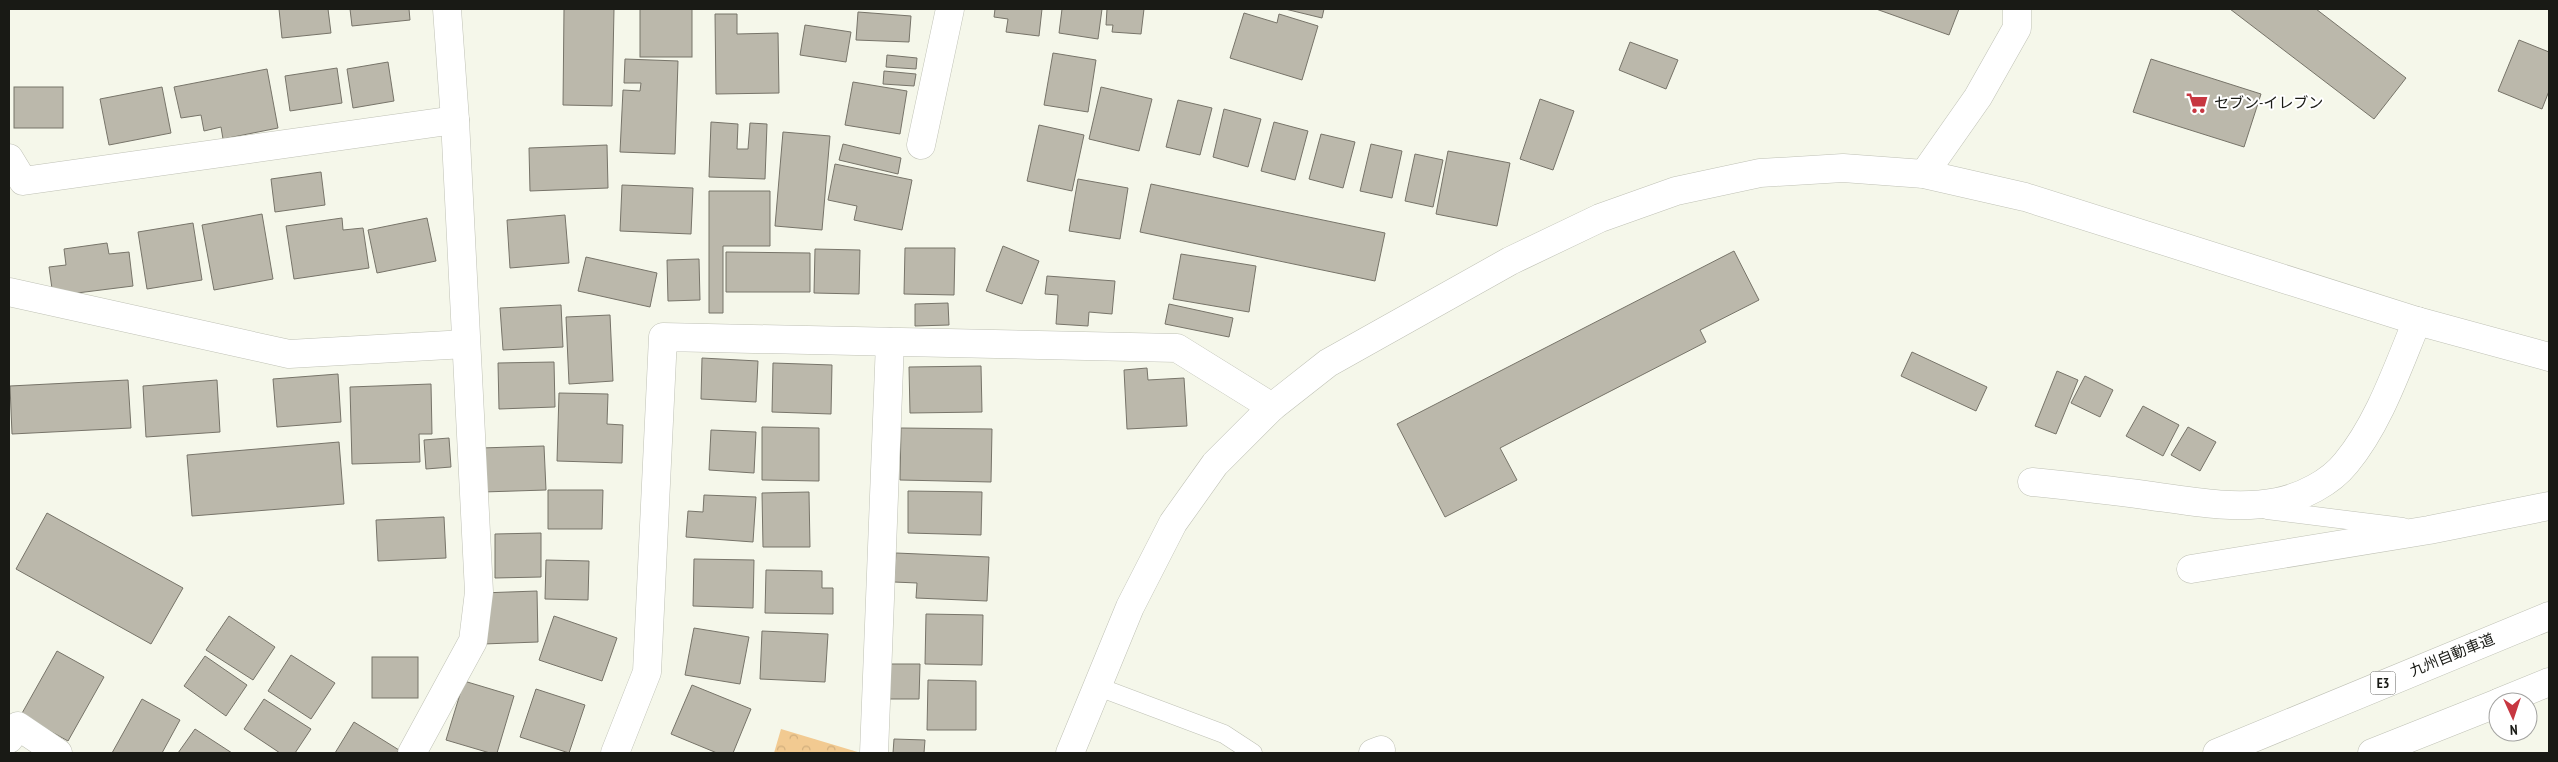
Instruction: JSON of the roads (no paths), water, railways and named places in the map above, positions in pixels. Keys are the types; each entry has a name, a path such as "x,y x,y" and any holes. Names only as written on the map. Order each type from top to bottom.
{"main road":[{"path":"412,753 473,641 478,592 455,120 447,9"},
{"path":"921,144 950,9"},
{"path":"1924,174 1978,97 2017,28 2017,9"},
{"path":"9,158 23,181 455,120"},
{"path":"1070,753 1130,607 1173,523 1215,464 1272,408 1328,363 1510,261 1600,218 1676,191 1769,172 1843,168 1924,174 2025,197 2417,321 2549,357"},
{"path":"9,292 289,354 466,344"},
{"path":"2032,482 2244,505 2278,502 2305,493 2327,481 2346,464 2389,389 2417,321"},
{"path":"615,753 646,672 663,336 1177,348 1272,408"},
{"path":"874,753 890,342"},
{"path":"2191,569 2429,530 2549,506"},
{"name":"九州自動車道","path":"2217,753 2549,616"},
{"path":"2524,692 2549,682"},
{"path":"2372,753 2488,706"},
{"path":"9,739 18,726 58,753"}],"lane":[{"path":"2185,500 2429,530"},
{"path":"1096,686 1224,734 1252,753"}],"place":[{"name":"セブン-イレブン","path":"2197,103"}]}
